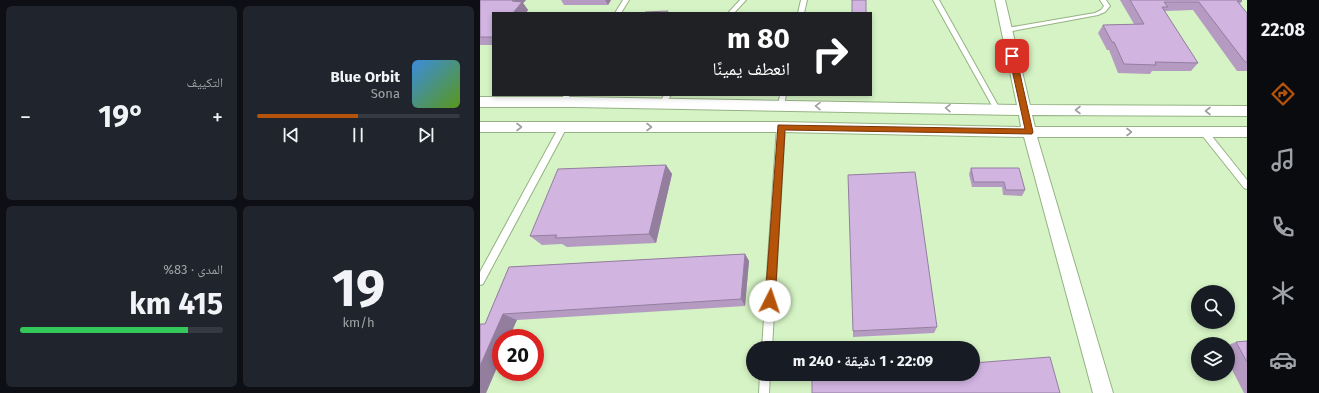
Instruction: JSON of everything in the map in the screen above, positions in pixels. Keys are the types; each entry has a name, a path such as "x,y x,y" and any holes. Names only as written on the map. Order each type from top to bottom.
{"street":[{"path":"1000,0 1029,132 1103,393"},
{"path":"480,102 568,100 782,100 1024,110 1247,111"},
{"path":"563,127 568,100"},
{"path":"781,127 782,100"},
{"path":"480,126 781,127 1029,132 1247,132"}],"lane":[{"path":"619,12 626,0"},
{"path":"732,12 743,0"},
{"path":"801,12 804,0"},
{"path":"936,0 997,109"},
{"path":"1006,30 1096,14 1103,11 1107,6 1103,0"},
{"path":"480,281 563,127"},
{"path":"767,341 781,127"},
{"path":"1204,132 1247,186"},
{"path":"764,393 765,381"}],"building":[{"path":"480,0 513,0 512,1 522,2 514,12 492,12 492,37 480,37"},
{"path":"852,0 866,0 866,12 852,12"},
{"path":"1130,0 1241,0 1242,1 1237,1 1247,13 1247,62 1245,62 1199,2 1164,2 1168,7 1162,7 1198,63 1155,62 1156,65 1124,64 1114,42 1112,42 1103,25 1144,24"},
{"path":"668,11 668,12 645,12"},
{"path":"666,165 649,234 555,238 557,235 530,236 558,169"},
{"path":"971,168 1019,168 1025,190 1006,190 1004,182 974,182"},
{"path":"915,172 937,327 853,331 848,175"},
{"path":"745,254 741,299 503,314 496,329 492,329 492,339 480,366 480,324 485,324 509,267"},
{"path":"1247,341 1247,362 1236,342"},
{"path":"1050,357 1060,393 812,393 812,381 980,381 980,362"}],"route":[{"path":"770,301 781,127 1029,132 1012,56"}]}
